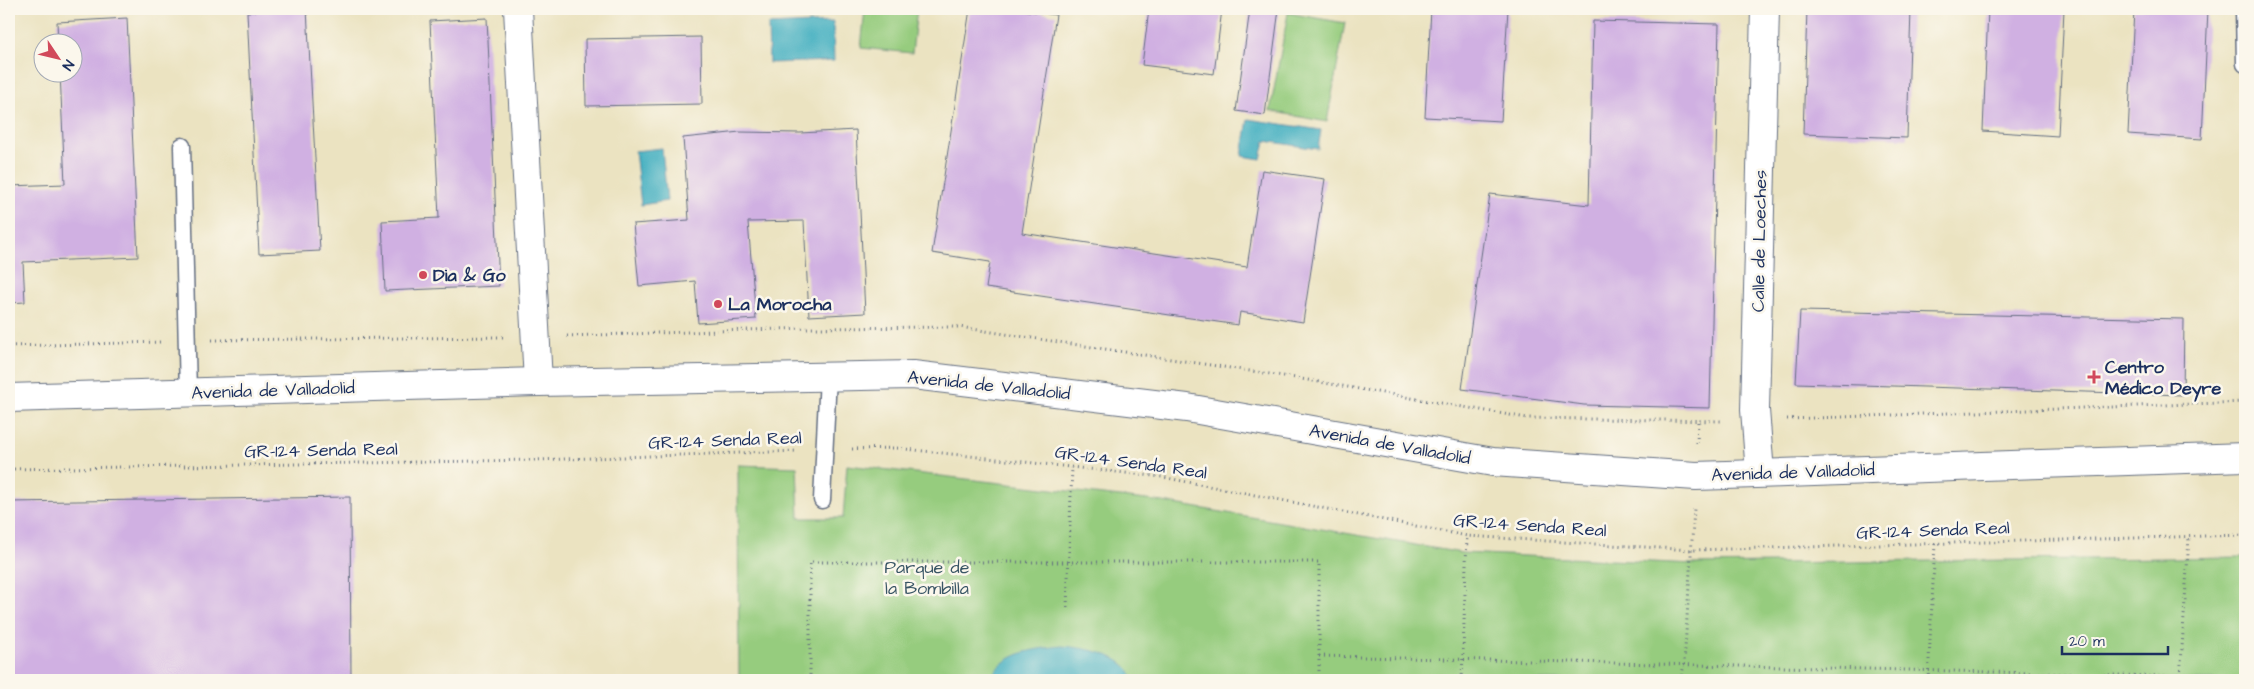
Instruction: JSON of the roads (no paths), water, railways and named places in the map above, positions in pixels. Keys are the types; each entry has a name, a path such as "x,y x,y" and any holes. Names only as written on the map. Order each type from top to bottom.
{"main road":[{"path":"518,9 538,382"},
{"name":"Calle de Loeches","path":"1760,472 1755,410 1765,9"},
{"name":"Avenida de Valladolid","path":"9,398 538,382 913,375 1188,408 1493,462 1696,476 1760,472 2245,457"}],"lane":[{"path":"2244,9 2245,64"},
{"path":"182,146 188,393"},
{"path":"822,500 828,376"}],"water":[{"path":"833,22 834,61 769,63 768,25"},
{"path":"1248,119 1321,130 1318,149 1265,141 1261,159 1242,156"},
{"path":"662,148 667,201 641,205 635,151"},
{"path":"1062,646 1082,648 1114,658 1130,671 1134,680 990,680 995,671 1011,658 1031,651"}],"place":[{"name":"Dia & Go","path":"423,275"},
{"name":"La Morocha","path":"718,304"},
{"name":"Centro Médico Deyre","path":"2094,377"}],"park label":[{"name":"Parque de la Bombilla","path":"927,577"}]}
